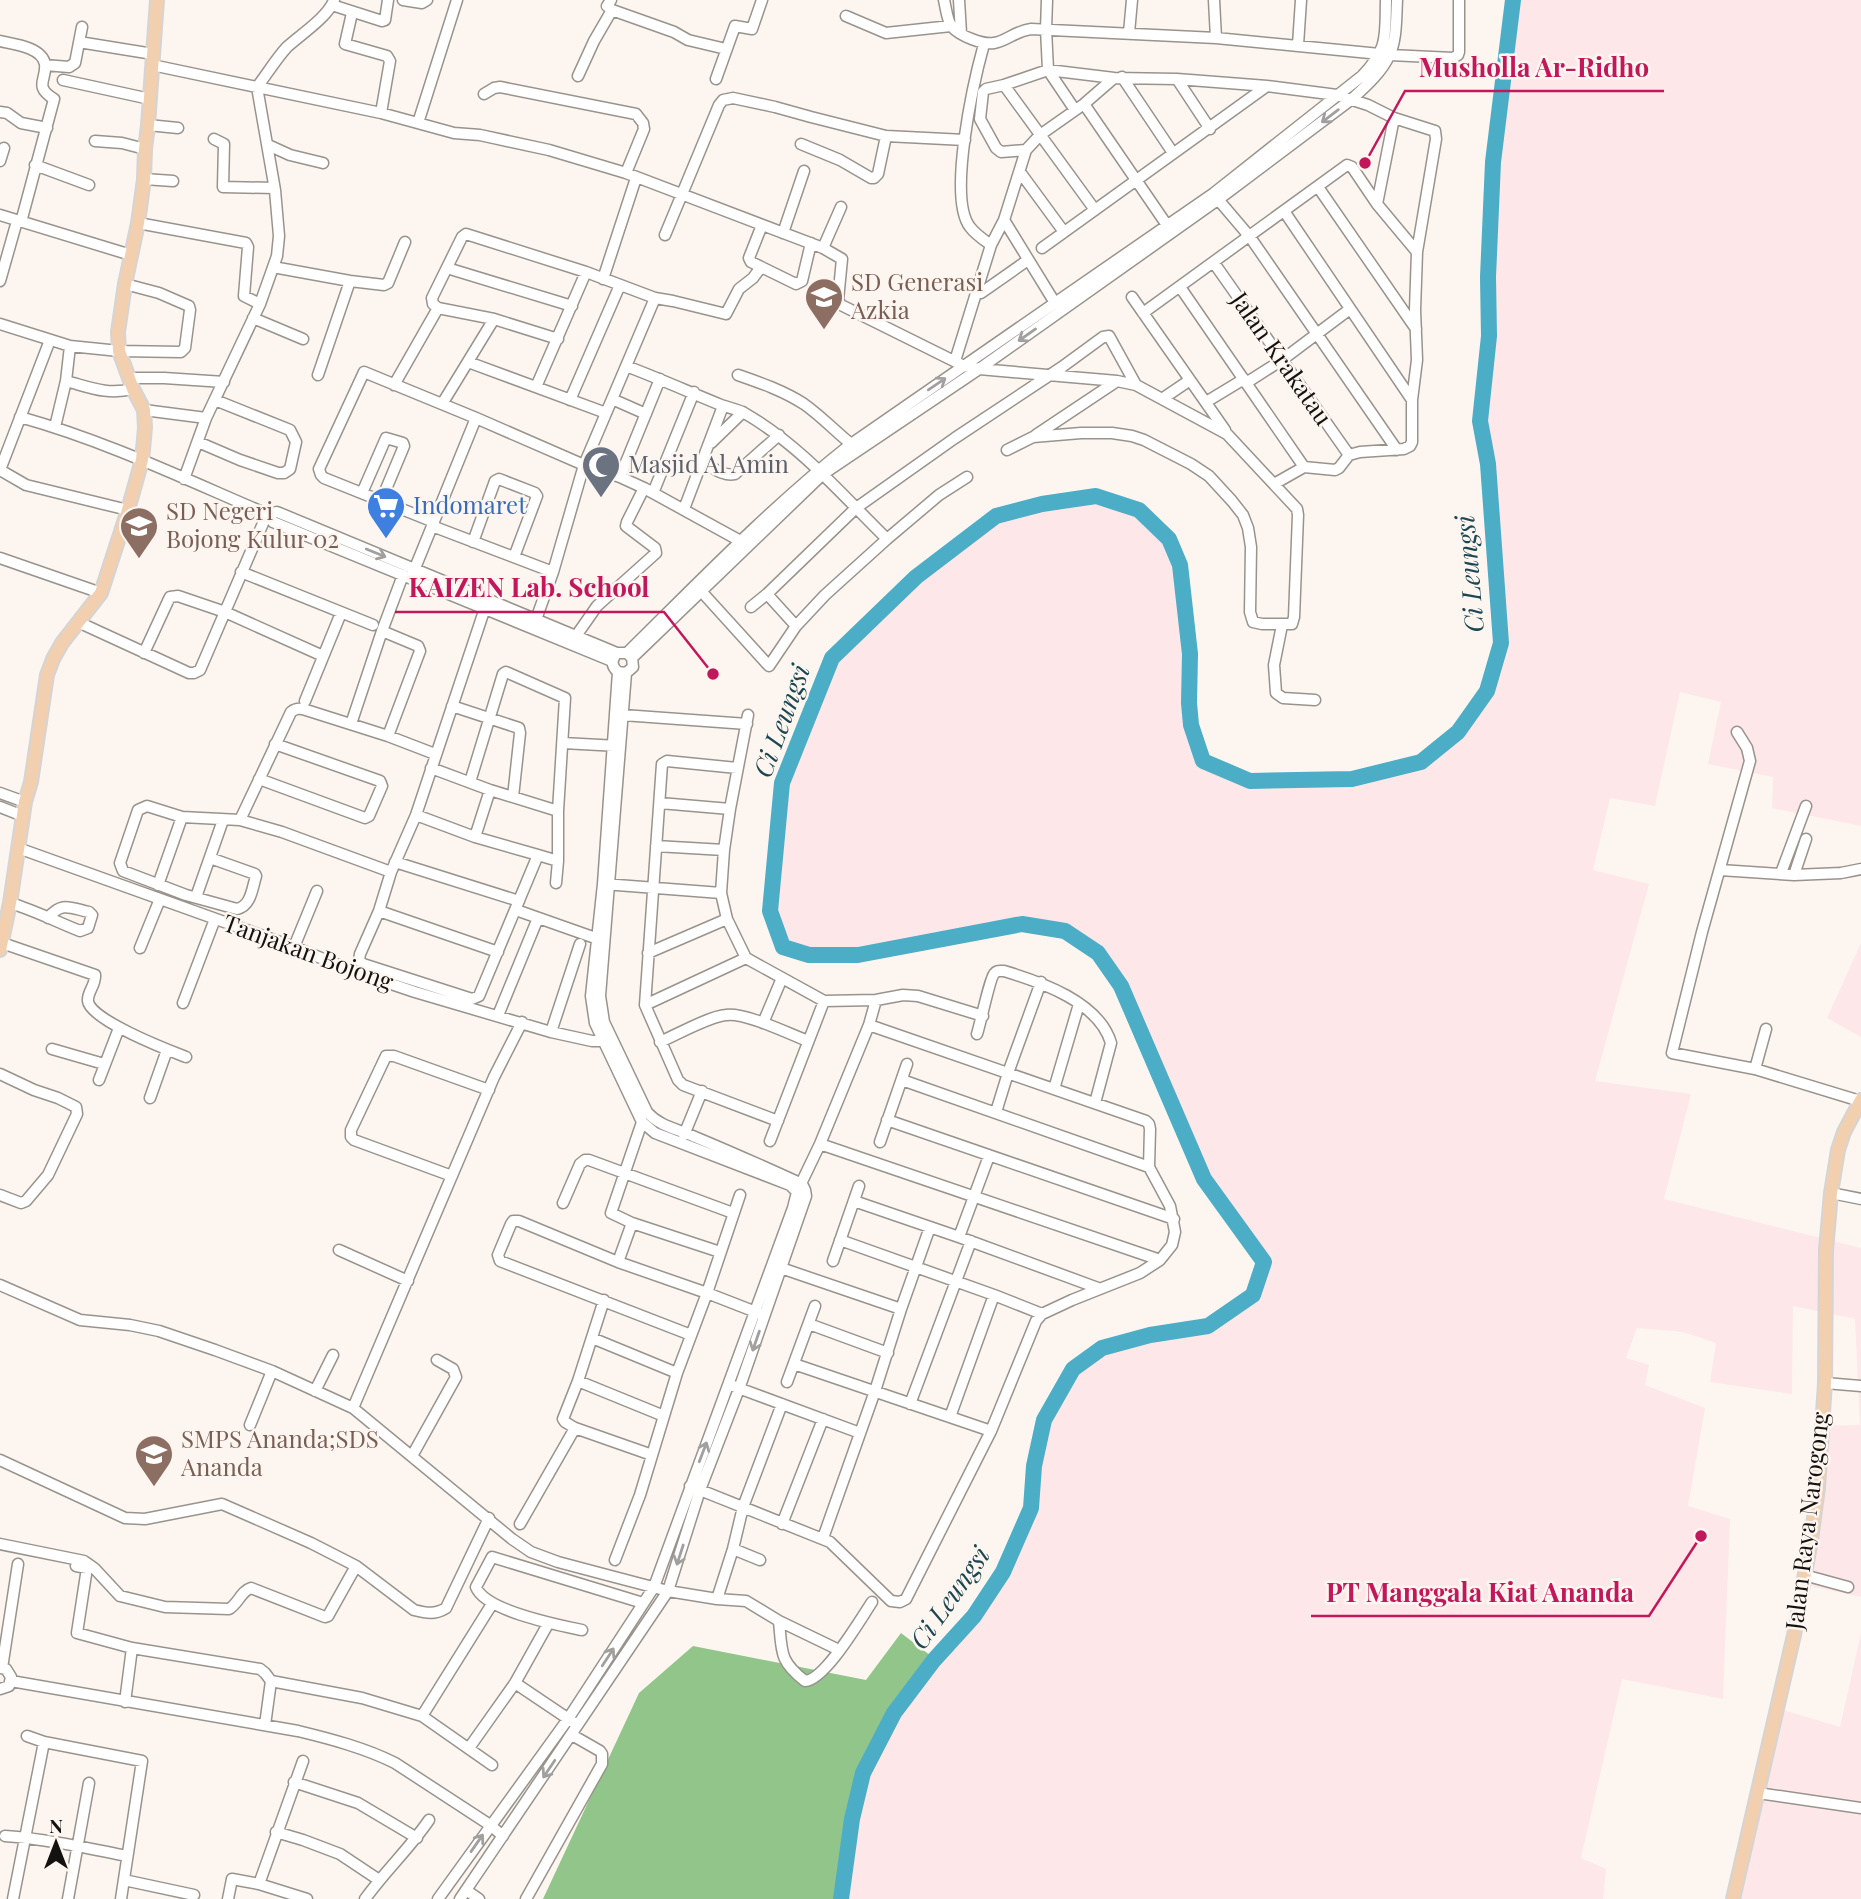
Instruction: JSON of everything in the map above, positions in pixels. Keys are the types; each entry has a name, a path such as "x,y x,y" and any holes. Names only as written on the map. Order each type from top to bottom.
{"main road":[{"path":"1,946 47,675 53,659 101,593 142,460 144,410 119,351 119,319 144,179 157,0"},
{"name":"Jalan Raya Narogong","path":"1733,1899 1794,1635 1818,1488 1825,1383 1826,1250 1830,1193 1844,1132 1861,1100"}],"street":[{"path":"184,479 206,418 260,304 277,256 279,236 274,188 257,87 286,49 333,3 352,13 383,21 388,0"},
{"path":"403,0 422,3 427,0"},
{"path":"418,123 457,0"},
{"path":"716,79 735,26 752,29 762,0"},
{"path":"944,0 951,26 984,44 995,43 1020,30 1046,29 1216,38 1385,55 1453,58 1458,55 1459,0"},
{"path":"959,0 961,33"},
{"path":"1047,0 1048,70 1136,181 1169,229"},
{"path":"1129,33 1132,0"},
{"path":"1214,0 1216,38"},
{"path":"1298,45 1301,0"},
{"path":"1385,55 1386,0"},
{"path":"820,472 979,369 1352,99 1369,83 1385,55 1395,28 1397,0"},
{"path":"578,76 611,5 688,40 726,49"},
{"path":"352,13 345,44 387,56 390,61 381,113"},
{"path":"846,16 886,33 951,26"},
{"path":"45,65 61,68 75,63 82,27"},
{"path":"0,41 33,50 44,60 43,87 46,94 54,99 0,281"},
{"path":"79,42 257,87 381,113 454,133 480,135 549,150 626,173 823,248 842,259 838,300 841,305 960,363 979,369 1053,374 1136,385 1227,433"},
{"path":"984,44 969,103 960,192 970,227 991,245"},
{"path":"1216,196 1385,55"},
{"path":"1026,150 1001,152 996,148 980,119 983,92 1048,70 1268,86 1337,95 1394,118 1433,129 1436,135 1417,252 1417,360 1412,400 1412,442 1407,448 1397,450 1349,454 1335,470 1304,467 1274,484"},
{"path":"960,363 991,245 1004,220 1026,150 1040,135 1118,77"},
{"path":"1118,77 1173,153"},
{"path":"1177,79 1210,128"},
{"path":"63,80 150,99"},
{"path":"1004,85 1095,210"},
{"path":"1042,248 1268,86"},
{"path":"484,94 500,87 636,114 644,129 626,173"},
{"path":"665,235 723,100 733,98 775,107 886,136 965,140"},
{"path":"0,112 7,113 21,123 47,128"},
{"path":"1377,204 1394,118"},
{"path":"148,125 178,128"},
{"path":"801,144 874,178 878,174 886,136"},
{"path":"214,139 224,144 223,187 274,188"},
{"path":"95,141 145,149"},
{"path":"268,145 323,163"},
{"path":"0,161 4,148"},
{"path":"35,165 89,185"},
{"path":"1143,313 1347,165 1352,167 1377,204 1417,252"},
{"path":"783,233 804,171"},
{"path":"1020,172 1064,232"},
{"path":"603,279 636,178"},
{"path":"144,179 173,181"},
{"path":"1318,187 1416,329"},
{"path":"1216,196 1250,237 1397,450"},
{"path":"823,248 841,207"},
{"path":"1284,211 1412,400"},
{"path":"0,215 131,255"},
{"path":"1004,220 1055,303"},
{"path":"138,223 246,243 248,247 244,296 260,304"},
{"path":"762,225 749,258 751,262 787,281 801,283 811,243"},
{"path":"534,623 576,636 622,656 633,667 622,672 615,669 622,656 850,444 960,363 1169,229"},
{"path":"558,339 494,319 438,308 433,304 432,298 463,237 469,234 586,272 655,298 726,314 739,289 753,278 761,267"},
{"path":"273,267 384,285 388,283 405,242"},
{"path":"981,293 1028,260"},
{"name":"Jalan Krakatau","path":"1214,263 1349,454"},
{"path":"447,268 572,306"},
{"path":"537,387 586,272"},
{"path":"317,375 350,281"},
{"path":"0,324 69,346 119,351 182,351 185,348 189,306 159,293 125,284"},
{"path":"570,400 620,285"},
{"path":"1180,287 1304,467"},
{"path":"1033,437 1099,433 1132,436 1191,464 1209,476 1243,515 1248,528 1251,547 1250,617 1255,623 1292,624 1297,509 1227,433 1132,297"},
{"path":"534,623 553,572 583,465 655,298"},
{"path":"394,385 438,308"},
{"path":"1206,402 1282,360 1350,309"},
{"path":"253,318 303,339"},
{"path":"442,404 494,319"},
{"path":"751,607 856,508 1103,337 1108,335 1136,385"},
{"path":"50,340 0,470 26,485 128,510"},
{"path":"55,427 66,381 69,346"},
{"path":"467,362 606,413"},
{"path":"626,366 743,412 779,435 887,539"},
{"path":"553,572 473,542 321,475 319,468 363,373 583,465 620,477 649,490 744,543"},
{"path":"738,375 771,387 802,403 830,424 850,444"},
{"path":"66,381 107,392 120,392 131,383 164,377 224,382"},
{"path":"620,477 660,379"},
{"path":"1162,399 1190,380"},
{"path":"1007,450 1033,437 1116,381"},
{"path":"576,636 597,606 656,553 655,548 626,526 649,490 694,392"},
{"path":"612,399 646,414"},
{"path":"198,442 278,473 290,469 296,442 290,430 215,400"},
{"path":"684,509 723,406"},
{"path":"144,410 206,418"},
{"path":"709,445 743,412"},
{"path":"20,417 55,427 142,460 267,514 273,522 407,577 487,603"},
{"path":"351,724 377,628 407,577 415,569 476,418"},
{"path":"702,462 723,473 736,474 779,435"},
{"path":"362,494 386,438 403,443 382,501"},
{"path":"701,591 769,667 796,626 825,595 939,495 967,477"},
{"path":"473,542 495,481 499,479 537,496 514,557"},
{"path":"267,514 277,512 415,569 534,623 622,656"},
{"path":"78,622 189,673 198,672 267,514"},
{"path":"622,656 701,591 744,543"},
{"path":"0,558 101,593"},
{"path":"241,572 418,646 420,651 388,737"},
{"path":"767,594 796,626"},
{"path":"144,653 170,597 178,596 225,612 323,656"},
{"path":"487,603 416,815 393,867 359,960 363,964 472,999 479,996 538,856"},
{"path":"305,701 341,613"},
{"path":"1282,625 1275,665 1276,693 1283,698 1315,700"},
{"path":"470,782 503,674 506,672 565,698 556,883"},
{"path":"617,746 622,715 622,672"},
{"path":"622,672 601,940 600,996 607,1038 642,1122 655,1133 683,1137"},
{"path":"452,706 516,727 520,731 513,797"},
{"path":"240,820 291,712 299,708 435,754"},
{"path":"622,715 747,720 730,809 721,893 727,919 746,958 824,1001 918,996 983,1016"},
{"path":"1737,732 1747,748 1749,761 1672,1053 1755,1069 1861,1100"},
{"path":"562,743 617,746"},
{"path":"259,779 365,818 369,816 382,786 380,781 275,744"},
{"path":"737,768 664,761 662,766 645,1005 678,1080 778,1121"},
{"path":"431,768 558,811"},
{"path":"475,837 490,790"},
{"path":"0,793 25,802"},
{"path":"660,803 730,809"},
{"path":"210,858 255,874 247,904 243,907 237,909 158,885 123,871 120,867 138,810 152,806 183,817 240,820 282,832 517,906 538,918 601,940"},
{"path":"1781,873 1806,806"},
{"path":"0,807 23,816"},
{"path":"416,815 475,837 558,861"},
{"path":"158,885 183,817"},
{"path":"196,897 223,820"},
{"path":"1794,875 1806,839"},
{"path":"656,846 724,850"},
{"name":"Tanjakan Bojong","path":"18,848 415,992 551,1032 592,1041 607,1038"},
{"path":"1720,870 1794,875 1840,873 1861,869"},
{"path":"607,884 721,893"},
{"path":"294,947 317,891"},
{"path":"140,948 160,899"},
{"path":"6,908 48,918"},
{"path":"379,911 498,952"},
{"path":"499,1013 538,918"},
{"path":"183,1003 215,919"},
{"path":"648,953 727,919"},
{"path":"551,1032 580,944"},
{"path":"1,946 95,975 96,981 88,997 94,1012 119,1028 186,1057"},
{"path":"645,1005 746,958"},
{"path":"977,1034 994,973 1004,971 1041,982 1079,1004 1097,1016 1111,1042 1094,1103"},
{"path":"764,1024 782,978"},
{"path":"996,1112 1041,982"},
{"path":"438,1899 568,1719 654,1587 734,1387 799,1188 869,1025 876,1000"},
{"path":"770,1141 824,1001"},
{"path":"1054,1089 1079,1004"},
{"path":"660,1042 724,1014 736,1015 808,1041"},
{"path":"353,1408 489,1090 522,1022"},
{"path":"695,1488 823,1538 836,1547 891,1601 903,1601 991,1432 1032,1328 1042,1314 1098,1288 1140,1273 1160,1260 1172,1245 1174,1219 1149,1167 1149,1124 1141,1118 869,1025"},
{"path":"99,1080 119,1028"},
{"path":"1755,1069 1766,1029"},
{"path":"607,1038 647,1112 661,1124 683,1137 805,1190 806,1196 781,1268 760,1313"},
{"path":"52,1049 104,1064"},
{"path":"150,1098 167,1050"},
{"path":"452,1176 354,1140 351,1130 386,1056 394,1056 489,1090"},
{"path":"880,1142 907,1064"},
{"path":"0,1074 58,1098 78,1110 48,1175 26,1201 21,1203 0,1195"},
{"path":"902,1080 1149,1167"},
{"path":"683,1137 702,1091"},
{"path":"887,1120 1174,1219"},
{"path":"642,1122 611,1211 632,1223 720,1252"},
{"path":"820,1144 1160,1260"},
{"path":"959,1237 989,1156"},
{"path":"563,1203 580,1164 585,1160 733,1213"},
{"path":"833,1261 859,1186"},
{"path":"1830,1193 1861,1199"},
{"path":"615,1560 640,1495 677,1373 740,1195"},
{"path":"854,1201 1098,1288"},
{"path":"691,1335 503,1262 498,1255 511,1224 516,1220 618,1262 760,1313"},
{"path":"618,1262 632,1223"},
{"path":"823,1538 930,1227"},
{"path":"840,1240 1042,1314"},
{"path":"910,1404 971,1241"},
{"path":"339,1250 408,1280"},
{"path":"781,1268 901,1309"},
{"path":"0,1285 80,1320 159,1331 272,1371 353,1408 531,1552 558,1562 668,1591 746,1601 779,1621 839,1650"},
{"path":"950,1417 995,1295"},
{"path":"604,1300 563,1419 575,1428 653,1455"},
{"path":"787,1382 815,1306"},
{"path":"809,1324 888,1353"},
{"path":"592,1338 677,1373"},
{"path":"315,1391 333,1355"},
{"path":"412,1456 456,1377 453,1369 437,1360"},
{"path":"794,1364 991,1432"},
{"path":"250,1425 272,1371"},
{"path":"578,1381 664,1416"},
{"path":"1825,1383 1861,1386"},
{"path":"734,1387 860,1433"},
{"path":"717,1599 743,1507 782,1404"},
{"path":"782,1524 823,1419"},
{"path":"520,1524 575,1428"},
{"path":"0,1460 125,1518 145,1519 222,1504 356,1566 414,1610 424,1613 440,1612 446,1608 489,1518"},
{"path":"479,1899 463,1895 668,1591 695,1488"},
{"path":"0,1544 84,1562 94,1567 120,1596 165,1607 229,1609 245,1590 251,1588 325,1617 356,1566"},
{"path":"733,1549 760,1560"},
{"path":"582,1630 548,1623 492,1604 478,1592 477,1587 492,1557 643,1604"},
{"path":"52,1562 87,1569 77,1633 132,1648 265,1672 271,1681 265,1726"},
{"path":"0,1689 9,1686 11,1681 10,1672 1,1668 18,1564"},
{"path":"1804,1575 1848,1587"},
{"path":"779,1621 782,1657 792,1671 805,1681 814,1679 829,1665 872,1602"},
{"path":"422,1716 492,1604"},
{"path":"469,1748 515,1683 548,1623"},
{"path":"125,1702 132,1648"},
{"path":"11,1681 322,1737 379,1755 416,1775 491,1825 503,1836"},
{"path":"271,1681 362,1698 422,1716 492,1765"},
{"path":"515,1683 568,1719 575,1731 602,1754 602,1763 526,1899"},
{"path":"27,1736 44,1742 142,1761 121,1899"},
{"path":"13,1899 44,1742"},
{"path":"259,1884 303,1761"},
{"path":"294,1782 358,1803 417,1838"},
{"path":"68,1899 89,1783"},
{"path":"1758,1793 1861,1808"},
{"path":"365,1899 429,1820"},
{"path":"276,1832 340,1854 379,1880"},
{"path":"5,1836 127,1856"},
{"path":"228,1899 232,1879 259,1884 307,1899"},
{"path":"124,1880 171,1895 194,1895"}],"shaded area":[{"path":"1513,0 1861,0 1861,826 1772,808 1773,777 1708,764 1721,702 1680,692 1655,806 1610,798 1593,870 1649,884 1595,1081 1691,1094 1664,1199 1861,1248 1861,1597 1801,1584 1816,1525 1816,1426 1860,1425 1855,1319 1793,1306 1792,1394 1710,1382 1716,1343 1683,1332 1637,1328 1626,1358 1649,1365 1645,1385 1705,1408 1688,1506 1730,1519 1723,1699 1622,1679 1581,1858 1606,1869 1603,1899 841,1899 852,1819 863,1773 894,1713 935,1659 973,1617 1003,1572 1031,1508 1034,1466 1044,1420 1073,1369 1102,1348 1152,1335 1208,1326 1253,1295 1264,1262 1204,1179 1121,986 1098,953 1065,931 1022,924 861,955 809,955 783,947 770,911 782,783 832,658 914,579 996,516 1096,496 1139,510 1169,539 1180,565 1190,654 1191,725 1203,762 1250,781 1352,779 1421,762 1458,732 1487,691 1501,643 1480,421 1489,336 1491,206"},
{"path":"1861,943 1861,1037 1827,1018"},
{"path":"1861,1633 1861,1899 1736,1899 1773,1707 1840,1727"}],"green space":[{"path":"901,1633 935,1659 894,1713 863,1773 850,1834 841,1899 543,1899 639,1693 693,1646 866,1680"}],"waterway":[{"name":"Ci Leungsi","path":"841,1899 852,1819 863,1773 894,1713 934,1660 974,1616 1003,1572 1031,1508 1034,1466 1044,1420 1073,1369 1102,1348 1150,1335 1208,1326 1253,1295 1264,1262 1204,1179 1121,986 1098,953 1065,931 1022,924 858,955 809,955 783,947 770,911 782,783 832,658 916,577 996,516 1042,504 1096,496 1139,510 1169,539 1180,565 1190,654 1191,725 1203,761 1250,781 1352,779 1421,762 1458,732 1487,691 1501,643 1488,464 1480,421 1489,336 1488,277 1493,162 1513,0"}],"place":[{"name":"Musholla Ar-Ridho","path":"1365,163"},
{"name":"SD Generasi Azkia","path":"824,331"},
{"name":"Masjid Al Amin","path":"601,499"},
{"name":"Indomaret","path":"386,540"},
{"name":"SD Negeri Bojong Kulur 02","path":"139,560"},
{"name":"KAIZEN Lab. School","path":"713,674"},
{"name":"SMPS Ananda;SDS Ananda","path":"154,1488"},
{"name":"PT Manggala Kiat Ananda","path":"1701,1536"}]}
